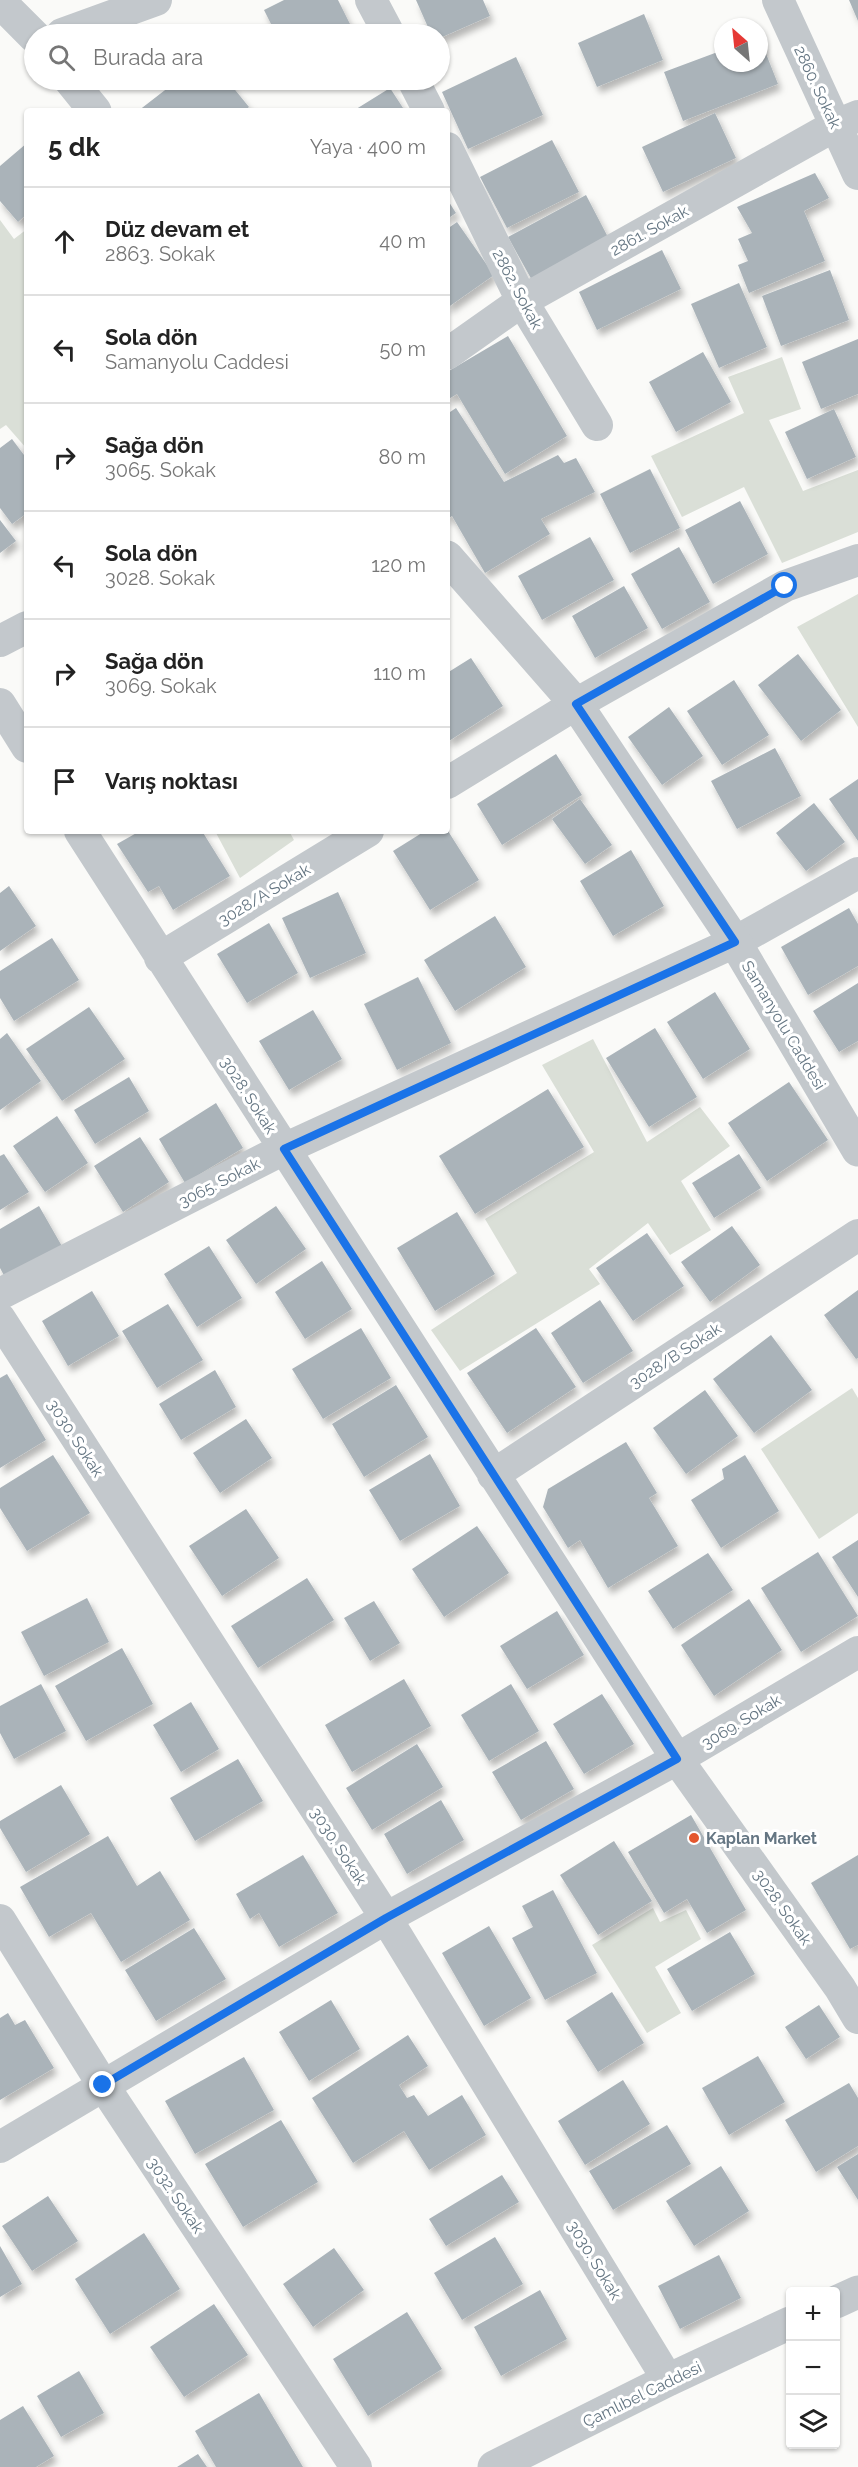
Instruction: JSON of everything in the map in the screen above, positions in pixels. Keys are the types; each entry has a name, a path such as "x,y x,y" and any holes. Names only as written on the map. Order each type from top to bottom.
{"street":[{"path":"90,24 156,0"},
{"path":"371,0 384,24"},
{"name":"2860. Sokak","path":"778,0 847,121 858,174"},
{"path":"0,2 24,26"},
{"path":"78,90 92,108"},
{"path":"418,90 427,108"},
{"name":"2861. Sokak","path":"450,352 522,301 847,121"},
{"name":"2862. Sokak","path":"450,154 522,301 597,425"},
{"name":"Samanyolu Caddesi","path":"450,560 576,704 735,942 858,1150"},
{"path":"450,781 576,704 785,586 858,560"},
{"path":"0,641 24,629"},
{"path":"0,704 24,742"},
{"name":"3028. Sokak","path":"82,834 677,1759 849,1983 858,2018"},
{"name":"3028/A Sokak","path":"160,958 363,834"},
{"name":"3065. Sokak","path":"0,1294 284,1149 735,942 858,873"},
{"name":"3028/B Sokak","path":"493,1475 858,1234"},
{"name":"3030. Sokak","path":"0,1319 386,1918 668,2380"},
{"name":"3069. Sokak","path":"0,2147 386,1918 677,1759 858,1652"},
{"name":"3032. Sokak","path":"0,1920 103,2085 357,2467"},
{"path":"840,2300 858,2292"},
{"name":"Çamlıbel Caddesi","path":"494,2467 668,2380 786,2325"}],"shaded area":[{"path":"0,220 14,239 24,231 24,446 6,425 0,429"},
{"path":"782,357 801,409 769,420 803,491 858,470 858,532 782,563 744,487 682,517 651,456 744,413 728,377"},
{"path":"858,594 858,727 797,627"},
{"path":"217,834 291,834 294,840 240,878"},
{"path":"593,1039 647,1142 700,1107 730,1146 681,1181 711,1230 670,1255 648,1223 589,1269 600,1284 460,1371 431,1330 517,1273 485,1219 594,1152 542,1065"},
{"path":"852,1388 858,1398 858,1513 819,1539 761,1449"},
{"path":"653,1908 660,1922 686,1910 701,1939 655,1967 681,2013 647,2033 592,1945"}],"building":[{"path":"284,0 338,0 350,24 271,24 264,10"},
{"path":"416,0 483,0 490,16 450,34 450,24 427,24"},
{"path":"849,0 858,0 858,21"},
{"path":"644,14 663,60 597,87 578,43"},
{"path":"714,53 714,72 768,72 768,59 778,84 683,121 664,72"},
{"path":"516,57 543,115 468,149 442,92"},
{"path":"165,90 235,90 249,107 248,108 142,108"},
{"path":"387,90 391,90 403,108 358,108"},
{"path":"715,113 736,158 663,192 642,147"},
{"path":"552,140 579,192 507,228 480,177"},
{"path":"24,146 24,217 18,222 0,201 0,166"},
{"path":"815,173 829,198 804,211 825,261 749,293 738,265 748,261 738,239 752,233 737,207"},
{"path":"586,195 610,241 533,282 508,237"},
{"path":"450,204 456,213 450,217"},
{"path":"457,222 494,275 450,306 450,227"},
{"path":"662,250 681,289 597,330 579,292"},
{"path":"830,270 849,320 781,346 762,296"},
{"path":"739,283 767,347 719,368 691,304"},
{"path":"508,336 567,436 505,474 457,394 450,398 450,370"},
{"path":"858,339 858,394 821,409 802,362"},
{"path":"703,352 731,402 676,432 649,382"},
{"path":"456,408 504,482 558,455 564,463 576,458 595,492 541,519 550,534 485,573 452,516 450,517 450,412"},
{"path":"834,409 856,457 807,479 785,432"},
{"path":"12,439 24,455 24,515 12,524 0,508 0,448"},
{"path":"650,469 680,528 630,553 600,494"},
{"path":"740,501 768,554 713,584 685,530"},
{"path":"0,520 16,541 0,553"},
{"path":"590,537 614,580 542,620 518,576"},
{"path":"679,547 710,602 662,629 631,574"},
{"path":"624,586 648,628 595,658 572,616"},
{"path":"798,654 841,710 801,741 758,685"},
{"path":"471,658 503,706 450,740 450,671"},
{"path":"734,680 769,735 722,765 687,711"},
{"path":"669,707 703,756 662,785 628,737"},
{"path":"775,748 801,796 737,829 711,781"},
{"path":"556,754 582,795 502,845 477,804"},
{"path":"858,779 858,841 829,799"},
{"path":"580,799 612,845 585,864 552,819"},
{"path":"814,803 845,842 806,871 776,833"},
{"path":"135,834 204,834 230,876 173,910 159,886 148,892 117,844"},
{"path":"420,834 450,834 479,880 430,910 393,851"},
{"path":"631,850 664,906 613,936 580,881"},
{"path":"9,886 36,926 0,951 0,893"},
{"path":"338,892 366,953 310,978 282,918"},
{"path":"849,908 858,924 858,966 808,995 781,947"},
{"path":"495,916 526,967 455,1011 424,960"},
{"path":"269,923 298,973 247,1003 217,954"},
{"path":"52,938 79,980 14,1021 0,998 0,971"},
{"path":"418,977 451,1043 397,1070 364,1004"},
{"path":"858,983 858,1041 839,1052 813,1011"},
{"path":"715,992 750,1049 703,1079 667,1022"},
{"path":"89,1007 125,1059 62,1101 26,1049"},
{"path":"313,1010 342,1059 289,1090 259,1041"},
{"path":"655,1028 697,1097 649,1127 606,1058"},
{"path":"7,1033 41,1081 0,1110 0,1039"},
{"path":"129,1077 149,1111 95,1144 74,1110"},
{"path":"789,1082 828,1140 767,1181 728,1123"},
{"path":"548,1089 584,1147 475,1214 439,1156"},
{"path":"216,1103 243,1148 185,1183 159,1139"},
{"path":"57,1116 88,1163 45,1192 13,1146"},
{"path":"140,1137 169,1182 123,1212 94,1166"},
{"path":"4,1154 29,1192 0,1210 0,1156"},
{"path":"739,1154 761,1188 714,1218 692,1183"},
{"path":"39,1206 63,1248 7,1281 0,1268 0,1229"},
{"path":"276,1206 306,1249 256,1284 226,1240"},
{"path":"457,1212 495,1274 435,1311 397,1248"},
{"path":"732,1226 760,1265 710,1302 681,1262"},
{"path":"647,1233 684,1286 633,1321 596,1268"},
{"path":"209,1246 242,1298 197,1327 164,1274"},
{"path":"322,1261 352,1309 305,1339 275,1292"},
{"path":"858,1290 858,1358 856,1359 824,1315"},
{"path":"92,1291 119,1336 68,1366 42,1321"},
{"path":"600,1300 633,1351 583,1383 551,1333"},
{"path":"168,1304 203,1360 157,1388 122,1331"},
{"path":"361,1328 391,1378 323,1419 292,1369"},
{"path":"536,1328 576,1387 507,1433 467,1373"},
{"path":"771,1335 812,1390 754,1433 713,1379"},
{"path":"215,1370 236,1407 181,1440 159,1404"},
{"path":"7,1374 46,1440 0,1468 0,1378"},
{"path":"396,1385 428,1437 364,1477 332,1424"},
{"path":"705,1390 738,1436 686,1474 653,1428"},
{"path":"246,1419 272,1458 220,1493 193,1453"},
{"path":"626,1442 657,1493 649,1498 678,1546 608,1588 580,1540 568,1548 543,1507 548,1489"},
{"path":"430,1454 460,1506 400,1541 369,1490"},
{"path":"53,1455 90,1513 27,1551 0,1508 0,1488"},
{"path":"745,1455 779,1511 721,1548 691,1500 724,1479 722,1469"},
{"path":"246,1509 279,1558 222,1596 189,1546"},
{"path":"477,1526 509,1573 444,1617 412,1569"},
{"path":"858,1540 858,1597 832,1557"},
{"path":"818,1552 858,1616 801,1652 761,1588"},
{"path":"708,1553 733,1590 673,1629 648,1591"},
{"path":"307,1578 334,1620 258,1668 231,1626"},
{"path":"87,1598 109,1642 44,1676 21,1632"},
{"path":"749,1599 782,1650 714,1696 681,1645"},
{"path":"374,1601 400,1643 370,1661 344,1618"},
{"path":"557,1611 584,1655 527,1689 500,1646"},
{"path":"122,1648 153,1704 86,1741 55,1686"},
{"path":"404,1679 431,1726 352,1772 325,1725"},
{"path":"41,1684 66,1731 14,1759 0,1733 0,1706"},
{"path":"511,1684 539,1731 489,1761 461,1715"},
{"path":"602,1694 634,1744 584,1774 553,1724"},
{"path":"191,1702 219,1749 181,1772 153,1725"},
{"path":"546,1741 574,1789 521,1820 492,1772"},
{"path":"417,1744 443,1787 372,1830 346,1788"},
{"path":"238,1759 263,1801 195,1841 170,1798"},
{"path":"61,1785 90,1834 26,1872 0,1828 0,1821"},
{"path":"441,1800 464,1840 407,1874 384,1834"},
{"path":"691,1815 746,1910 707,1933 687,1899 664,1913 628,1852"},
{"path":"108,1836 137,1886 160,1871 190,1920 121,1962 91,1913 49,1937 20,1887"},
{"path":"614,1841 652,1901 598,1935 560,1875"},
{"path":"303,1855 338,1913 279,1947 259,1913 250,1919 236,1894"},
{"path":"858,1855 858,1945 850,1949 811,1883"},
{"path":"553,1890 597,1973 545,2000 512,1938 533,1927 522,1906"},
{"path":"489,1926 531,1998 484,2026 442,1953"},
{"path":"194,1928 226,1979 156,2021 125,1970"},
{"path":"730,1932 755,1974 692,2011 667,1969"},
{"path":"612,1992 644,2043 598,2072 566,2021"},
{"path":"331,2000 360,2049 309,2081 279,2032"},
{"path":"819,2005 840,2037 806,2059 785,2027"},
{"path":"8,2013 15,2025 25,2020 54,2068 0,2100 0,2018"},
{"path":"408,2035 428,2066 399,2085 407,2098 414,2095 428,2116 462,2095 486,2135 429,2170 404,2131 353,2163 312,2098"},
{"path":"758,2056 785,2102 729,2135 702,2088"},
{"path":"244,2057 274,2110 195,2154 165,2101"},
{"path":"623,2080 650,2124 585,2165 558,2121"},
{"path":"849,2083 858,2098 858,2146 816,2172 785,2120"},
{"path":"281,2120 318,2182 243,2227 205,2164"},
{"path":"667,2125 691,2164 613,2210 589,2171"},
{"path":"858,2154 858,2200 837,2167"},
{"path":"721,2166 749,2211 694,2246 666,2201"},
{"path":"502,2175 519,2202 446,2246 429,2219"},
{"path":"48,2196 78,2241 32,2271 2,2226"},
{"path":"144,2233 180,2289 110,2334 75,2279"},
{"path":"495,2237 523,2284 462,2320 434,2273"},
{"path":"0,2246 22,2284 0,2297"},
{"path":"334,2248 364,2290 313,2327 283,2284"},
{"path":"719,2255 741,2298 680,2329 658,2286"},
{"path":"540,2290 567,2339 501,2376 474,2327"},
{"path":"214,2304 248,2355 184,2397 150,2347"},
{"path":"407,2312 442,2369 368,2416 333,2359"},
{"path":"79,2371 104,2413 61,2437 37,2396"},
{"path":"259,2393 303,2467 216,2467 195,2431"},
{"path":"23,2406 54,2456 36,2467 0,2467 0,2420"},
{"path":"198,2454 207,2467 177,2467"}],"place":[{"name":"Kaplan Market","path":"694,1838"}],"route":[{"path":"103,2085 386,1918 677,1759 284,1149 735,942 576,704 785,586"}]}
